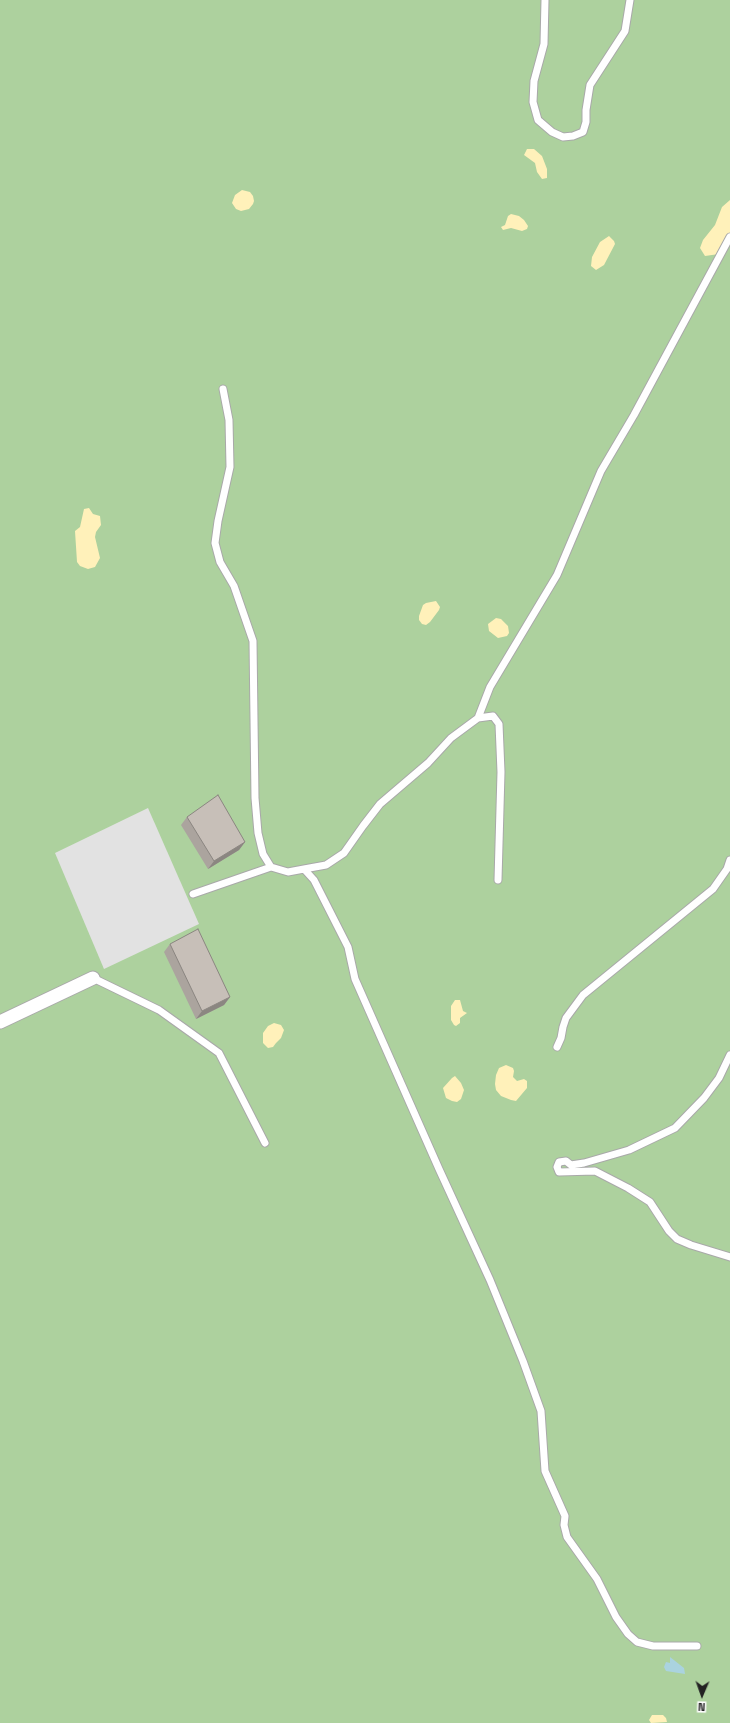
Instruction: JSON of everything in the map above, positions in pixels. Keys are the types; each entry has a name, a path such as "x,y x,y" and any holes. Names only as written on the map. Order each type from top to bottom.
{"street":[{"path":"0,1022 93,978"}],"lane":[{"path":"545,0 544,44 534,81 533,102 538,120 552,132 563,137 573,136 583,132 586,122 586,110 590,85 625,31 630,0"},
{"path":"478,718 490,687 557,575 601,471 634,415 730,237"},
{"path":"223,389 229,420 230,467 215,544 220,562 234,586 253,641 255,798 258,833 263,854 271,867"},
{"path":"193,894 271,867 288,872 326,865 344,853 380,804 428,763 451,738 478,718 493,716 499,724 501,779 498,880"},
{"path":"557,1047 562,1038 566,1018 583,995 713,889 727,869 730,860"},
{"path":"304,869 314,880 348,947 355,979 490,1280 523,1361 541,1411 545,1471 565,1516 564,1525 567,1536 597,1579 616,1617 628,1634 637,1642 653,1646 697,1646"},
{"path":"93,978 159,1010 218,1052 265,1143"},
{"path":"730,1054 719,1078 704,1098 675,1128 629,1150 584,1163 571,1165 566,1161 559,1162 557,1166 559,1172 595,1171 628,1188 650,1202 677,1239 730,1257"}],"green space":[{"path":"0,0 730,0 730,1723 0,1723"}],"sand":[{"path":"527,149 534,149 542,156 547,169 547,178 542,179 537,172 535,163 524,155"},
{"path":"242,190 250,192 254,201 249,209 241,211 236,209 232,203 235,195"},
{"path":"730,200 730,235 719,254 705,256 700,248 703,240 715,225 722,207"},
{"path":"511,214 519,216 524,220 528,226 527,229 522,231 511,228 503,230 501,227 505,225 508,216"},
{"path":"609,236 615,244 604,265 596,270 591,266 592,257 600,242"},
{"path":"89,508 93,514 100,516 101,525 96,532 95,537 100,558 95,567 88,569 80,566 77,562 75,531 80,527 84,509"},
{"path":"436,601 440,607 439,610 430,622 426,625 422,624 419,620 419,616 423,605"},
{"path":"496,618 501,619 508,626 509,633 507,636 498,638 489,631 488,624"},
{"path":"455,1000 460,1000 463,1011 467,1013 460,1018 460,1023 456,1026 451,1020 451,1006"},
{"path":"274,1023 281,1025 284,1030 281,1038 273,1047 268,1048 263,1043 263,1033 268,1026"},
{"path":"506,1065 513,1068 513,1077 517,1081 524,1079 527,1081 527,1088 516,1101 501,1096 496,1090 496,1075 499,1068"},
{"path":"455,1076 461,1083 464,1090 461,1099 457,1102 446,1098 443,1088"},
{"path":"652,1715 663,1715 667,1722 651,1723 649,1720"}],"shaded area":[{"path":"148,808 199,924 104,969 55,853"}],"water":[{"path":"670,1657 684,1668 685,1674 666,1671 664,1667 666,1662 670,1663"}],"building":[{"path":"218,795 245,842 214,861 187,817"},
{"path":"198,929 230,997 202,1011 170,944"}]}
